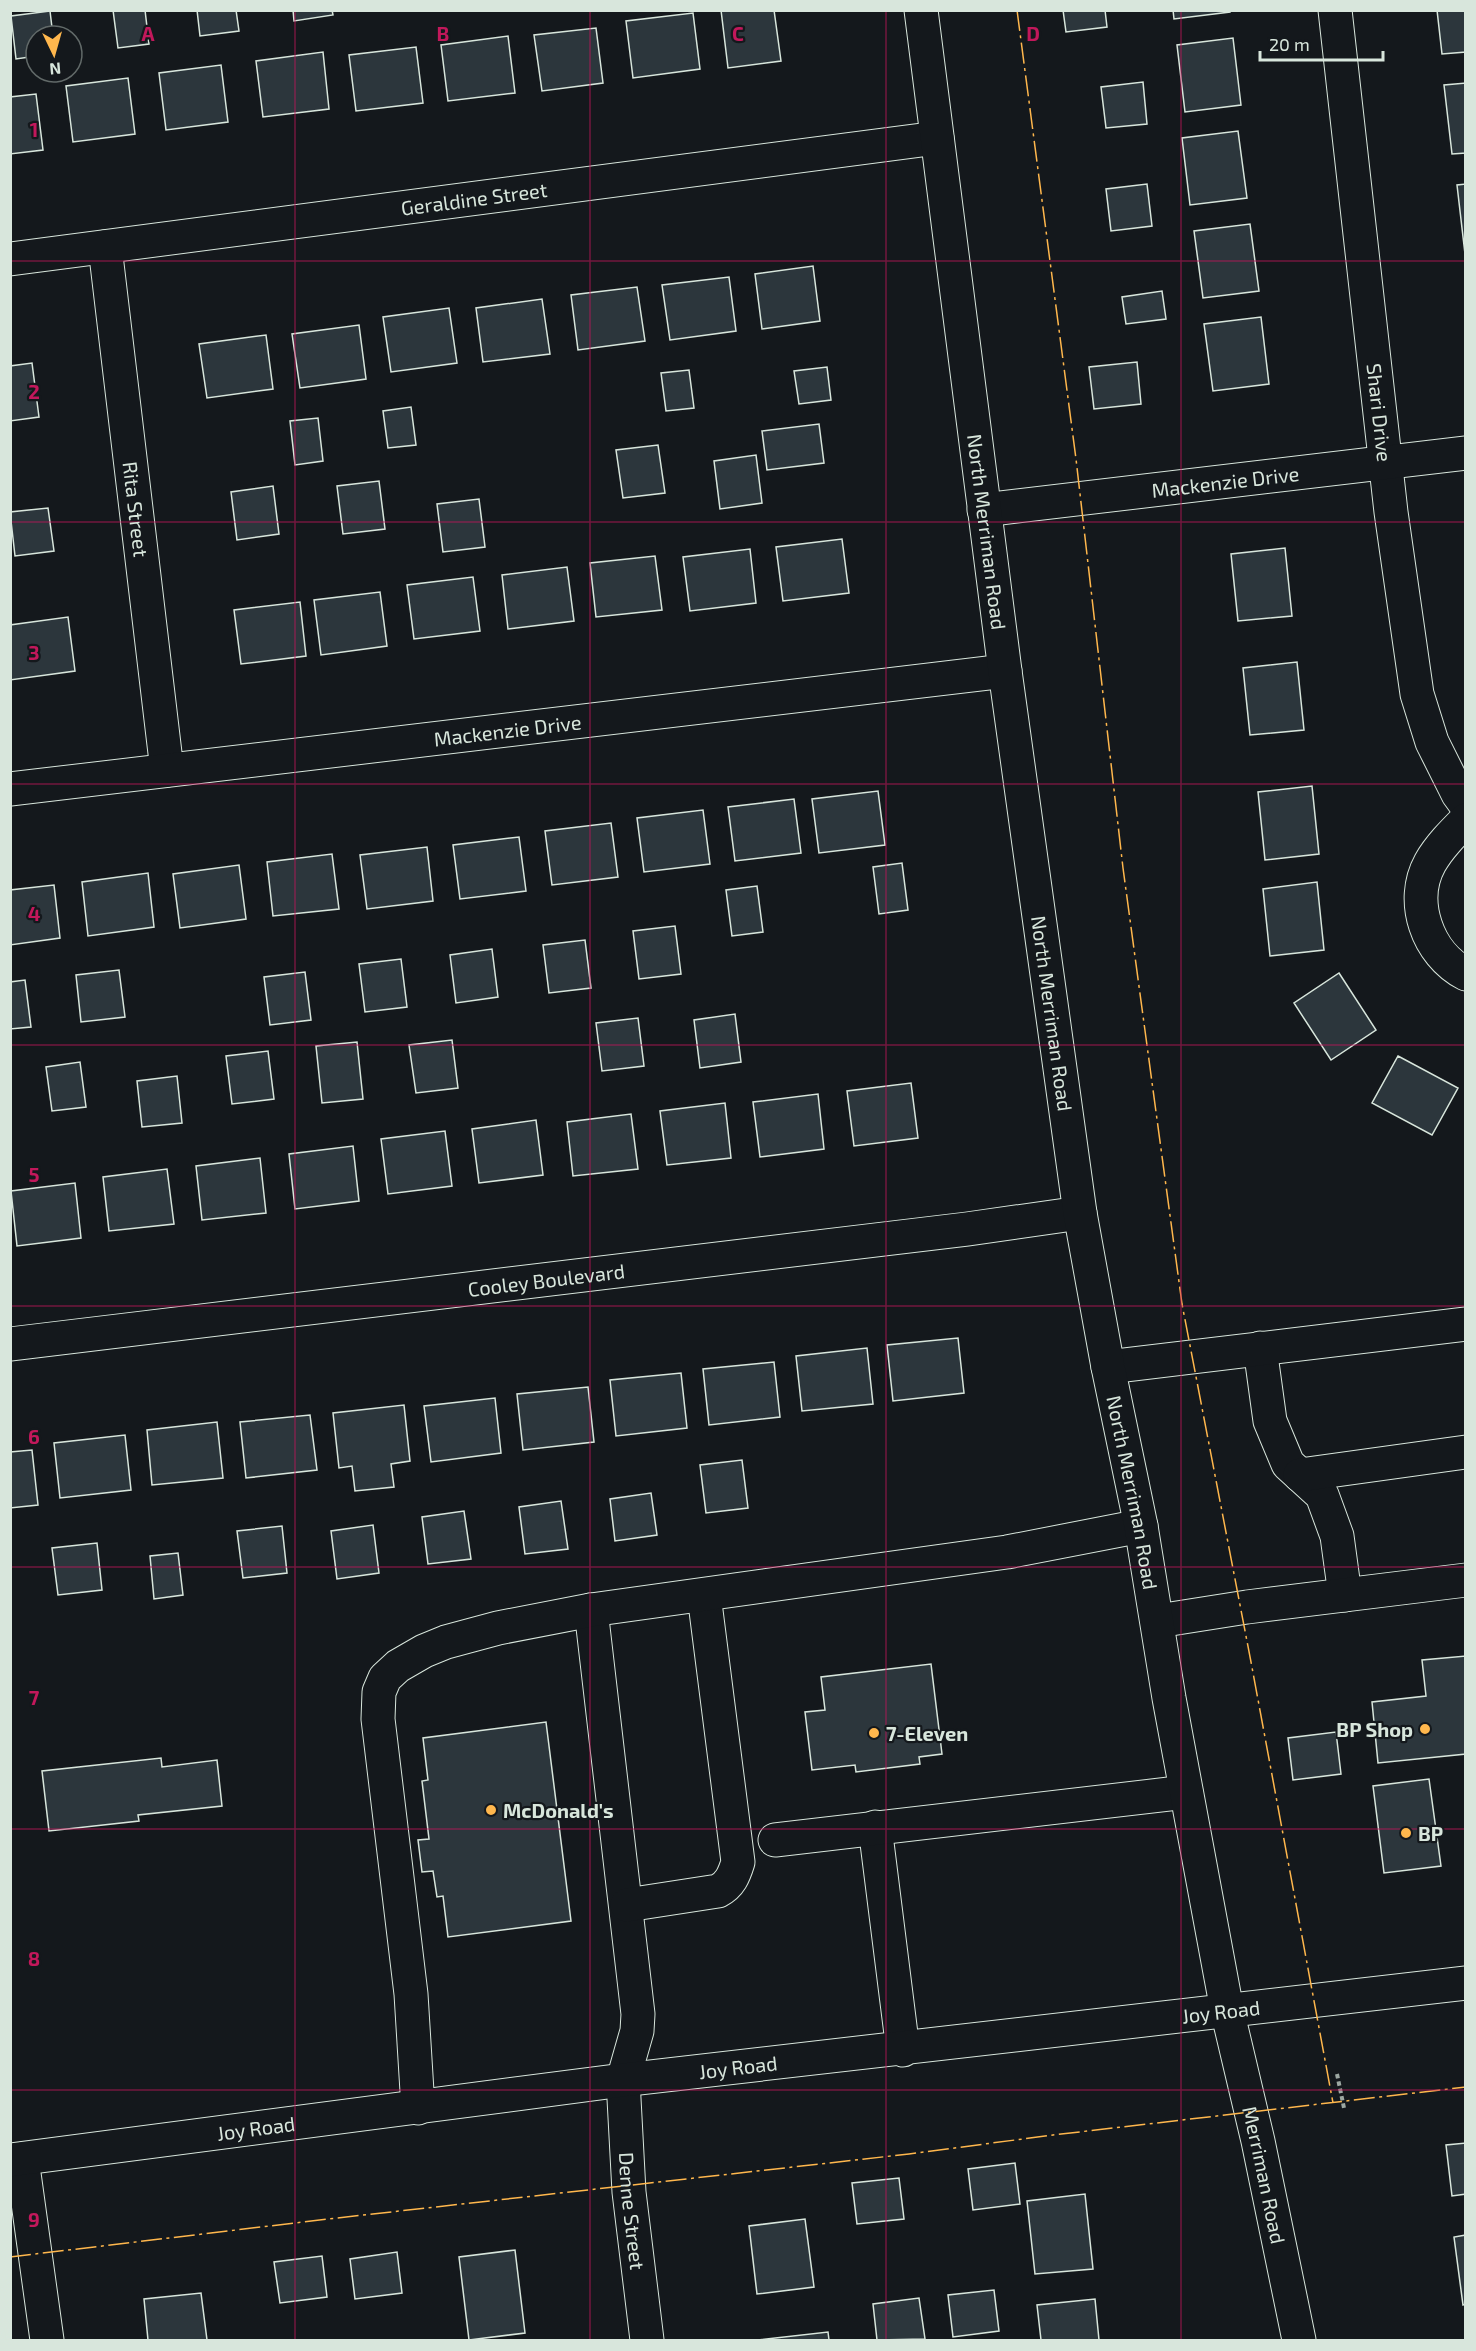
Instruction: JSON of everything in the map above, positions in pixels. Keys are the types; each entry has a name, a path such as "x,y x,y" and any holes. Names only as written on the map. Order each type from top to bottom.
{"street":[{"name":"North Merriman Road","path":"921,10 1005,671 1080,1213 1108,1367 1141,1526 1169,1698 1227,2010"},
{"name":"Shari Drive","path":"1335,10 1385,464 1417,694 1432,742 1458,794 1466,804"},
{"name":"Geraldine Street","path":"10,259 937,138"},
{"name":"Rita Street","path":"105,247 167,770"},
{"name":"Mackenzie Drive","path":"984,510 1466,453"},
{"name":"Mackenzie Drive","path":"10,789 1005,671"},
{"path":"1466,820 1438,851 1430,864 1424,877 1422,898 1428,936 1447,961 1466,974"},
{"name":"Cooley Boulevard","path":"10,1344 967,1229 1080,1213"},
{"path":"1108,1367 1466,1324"},
{"path":"1260,1348 1270,1421 1288,1464 1322,1495 1337,1536 1345,1595"},
{"path":"1300,1475 1466,1452"},
{"path":"418,2108 411,1994 378,1719 379,1692 385,1678 398,1666 446,1642 498,1628 591,1610 1007,1552 1141,1526"},
{"path":"1158,1621 1247,1607 1466,1580"},
{"path":"627,1905 718,1892 726,1887 738,1862 704,1595"},
{"name":"Denne Street","path":"591,1610 638,2014 637,2031 623,2080 629,2192 647,2340"},
{"path":"775,1840 1186,1792"},
{"path":"875,1827 903,2050"},
{"name":"Joy Road","path":"16,2159 623,2080 903,2050 1466,1983"},
{"name":"Merriman Road","path":"1227,2010 1258,2141 1299,2340"},
{"path":"16,2159 46,2340"}],"path":[{"path":"1337,2074 1344,2108"}],"building":[{"path":"113,10 145,10 149,44 118,48"},
{"path":"197,10 236,10 239,31 200,36"},
{"path":"293,10 332,10 333,15 294,21"},
{"path":"721,10 774,10 781,61 728,68"},
{"path":"1063,10 1105,10 1107,27 1066,32"},
{"path":"1173,10 1230,10 1230,12 1174,19"},
{"path":"1437,10 1466,10 1466,52 1442,54"},
{"path":"50,11 52,24 24,24 24,58 16,59 11,16"},
{"path":"693,13 700,69 633,78 626,21"},
{"path":"596,28 603,83 542,91 534,35"},
{"path":"508,36 515,93 448,101 441,45"},
{"path":"1233,38 1241,105 1185,112 1177,45"},
{"path":"416,47 423,103 356,111 349,55"},
{"path":"323,52 329,109 263,117 256,61"},
{"path":"221,65 228,122 166,130 159,73"},
{"path":"128,78 135,134 73,142 66,86"},
{"path":"1143,82 1147,124 1106,128 1101,87"},
{"path":"1466,83 1466,153 1452,154 1444,85"},
{"path":"36,94 43,150 10,154 10,97"},
{"path":"1238,131 1247,198 1190,205 1182,138"},
{"path":"1147,184 1152,226 1111,231 1106,189"},
{"path":"1466,184 1466,254 1465,254 1457,185"},
{"path":"1250,224 1259,291 1203,298 1194,231"},
{"path":"813,266 820,321 762,329 755,274"},
{"path":"729,277 736,331 670,340 662,285"},
{"path":"637,287 645,341 578,350 571,295"},
{"path":"1162,291 1166,319 1126,324 1122,297"},
{"path":"542,299 550,354 483,362 476,308"},
{"path":"449,308 457,363 391,372 383,317"},
{"path":"1261,317 1269,384 1213,391 1204,324"},
{"path":"359,325 366,379 300,388 292,334"},
{"path":"266,335 273,389 207,398 199,344"},
{"path":"1137,362 1141,404 1094,409 1089,367"},
{"path":"32,363 39,417 10,421 10,366"},
{"path":"827,367 831,400 799,404 794,371"},
{"path":"689,370 694,408 666,411 661,373"},
{"path":"411,407 416,445 388,448 383,411"},
{"path":"318,418 323,461 295,465 290,421"},
{"path":"819,424 824,463 767,470 762,431"},
{"path":"658,445 665,493 623,498 616,450"},
{"path":"756,455 762,503 720,509 714,461"},
{"path":"379,481 385,529 343,534 337,486"},
{"path":"273,486 279,534 237,540 231,492"},
{"path":"479,499 485,547 443,552 437,504"},
{"path":"48,508 54,551 15,556 10,512"},
{"path":"842,539 849,593 783,601 776,547"},
{"path":"1285,548 1292,616 1238,621 1231,554"},
{"path":"750,549 756,603 690,611 683,557"},
{"path":"655,556 662,610 596,617 590,563"},
{"path":"567,567 574,621 508,629 502,575"},
{"path":"473,577 480,631 414,639 407,585"},
{"path":"380,592 387,646 321,655 314,600"},
{"path":"300,602 306,656 241,664 234,610"},
{"path":"68,617 75,671 10,680 10,625"},
{"path":"1297,662 1304,730 1250,735 1243,668"},
{"path":"1312,786 1319,854 1265,860 1258,792"},
{"path":"878,791 885,845 819,853 812,799"},
{"path":"794,799 801,853 735,861 728,807"},
{"path":"703,810 710,864 644,872 637,818"},
{"path":"611,823 618,877 552,885 545,831"},
{"path":"519,837 526,891 460,899 453,845"},
{"path":"427,847 433,901 367,909 360,855"},
{"path":"332,854 339,909 273,916 267,862"},
{"path":"902,863 908,910 879,914 873,867"},
{"path":"239,865 246,919 180,928 173,874"},
{"path":"148,873 154,927 88,936 82,882"},
{"path":"1317,882 1324,950 1270,956 1263,889"},
{"path":"54,885 60,938 10,945 10,890"},
{"path":"757,886 763,932 732,936 726,890"},
{"path":"675,926 681,974 639,979 633,931"},
{"path":"585,940 591,988 549,993 543,945"},
{"path":"492,949 498,997 456,1003 450,955"},
{"path":"401,959 407,1007 365,1012 359,964"},
{"path":"119,970 125,1017 81,1022 76,975"},
{"path":"305,972 311,1020 270,1025 264,977"},
{"path":"1339,973 1376,1030 1331,1060 1294,1003"},
{"path":"25,980 31,1027 10,1029 10,982"},
{"path":"735,1014 741,1062 700,1068 694,1020"},
{"path":"638,1018 644,1066 602,1071 596,1023"},
{"path":"452,1040 458,1088 416,1093 409,1045"},
{"path":"357,1042 363,1099 322,1103 316,1046"},
{"path":"268,1051 274,1099 232,1104 226,1056"},
{"path":"1398,1056 1458,1088 1432,1135 1372,1103"},
{"path":"80,1062 86,1107 52,1111 46,1067"},
{"path":"177,1076 182,1123 142,1127 137,1081"},
{"path":"911,1083 918,1138 854,1146 847,1091"},
{"path":"818,1094 824,1149 760,1157 753,1102"},
{"path":"725,1103 731,1158 667,1165 660,1111"},
{"path":"631,1114 638,1169 573,1176 567,1122"},
{"path":"536,1120 543,1175 479,1183 472,1129"},
{"path":"445,1131 452,1186 388,1194 381,1139"},
{"path":"353,1146 359,1201 295,1209 289,1154"},
{"path":"260,1158 266,1213 202,1220 196,1166"},
{"path":"167,1169 174,1224 109,1231 103,1177"},
{"path":"75,1183 81,1238 17,1246 11,1191"},
{"path":"958,1338 964,1393 893,1401 887,1345"},
{"path":"867,1348 873,1404 802,1411 796,1356"},
{"path":"774,1362 780,1417 709,1425 703,1369"},
{"path":"681,1373 687,1428 616,1436 610,1380"},
{"path":"588,1387 594,1442 523,1450 517,1394"},
{"path":"495,1398 501,1453 431,1462 424,1406"},
{"path":"404,1405 410,1461 391,1464 394,1487 355,1491 352,1466 339,1468 333,1413"},
{"path":"310,1415 317,1470 246,1478 240,1422"},
{"path":"217,1422 223,1478 152,1485 147,1430"},
{"path":"125,1435 131,1490 60,1498 54,1443"},
{"path":"32,1450 38,1505 10,1508 10,1452"},
{"path":"742,1460 748,1508 706,1513 700,1465"},
{"path":"651,1493 657,1535 615,1541 610,1499"},
{"path":"561,1501 568,1549 525,1554 519,1507"},
{"path":"464,1511 471,1559 428,1564 422,1517"},
{"path":"373,1525 379,1573 337,1579 331,1531"},
{"path":"282,1526 287,1573 243,1578 237,1531"},
{"path":"97,1543 102,1590 58,1595 52,1548"},
{"path":"178,1553 183,1595 154,1599 150,1556"},
{"path":"1466,1656 1466,1754 1378,1763 1372,1702 1426,1696 1422,1660"},
{"name":"7-Eleven","path":"931,1664 942,1754 919,1757 920,1764 856,1772 855,1765 812,1770 805,1712 825,1710 821,1677"},
{"name":"McDonald's","path":"546,1722 571,1921 448,1937 443,1896 437,1897 433,1871 422,1872 418,1840 429,1839 422,1781 428,1780 423,1738"},
{"path":"1336,1732 1341,1774 1293,1780 1288,1738"},
{"path":"161,1758 162,1767 217,1760 222,1806 138,1815 139,1821 49,1831 42,1771"},
{"path":"1429,1779 1441,1866 1384,1873 1373,1786"},
{"path":"1466,2143 1466,2194 1452,2196 1446,2145"},
{"path":"1015,2163 1020,2204 973,2210 968,2169"},
{"path":"899,2178 904,2219 857,2224 852,2183"},
{"path":"1085,2194 1093,2269 1035,2274 1027,2201"},
{"path":"805,2219 814,2287 757,2294 749,2226"},
{"path":"1466,2235 1466,2304 1463,2305 1454,2237"},
{"path":"515,2250 525,2333 469,2340 459,2257"},
{"path":"397,2252 402,2293 355,2299 350,2259"},
{"path":"322,2256 327,2297 280,2303 274,2262"},
{"path":"994,2290 999,2331 953,2337 948,2295"},
{"path":"201,2293 207,2340 148,2340 144,2299"},
{"path":"919,2298 925,2339 877,2340 873,2304"},
{"path":"1095,2299 1099,2340 1041,2340 1037,2305"},
{"path":"828,2332 829,2340 758,2340"}],"power":[{"path":"1017,10 1076,459 1123,868 1182,1304 1333,2103"},
{"path":"10,2257 909,2154 1466,2087"}],"place":[{"name":"BP Shop","path":"1425,1729"},
{"name":"7-Eleven","path":"874,1733"},
{"name":"McDonald's","path":"491,1810"},
{"name":"BP","path":"1406,1833"}]}
